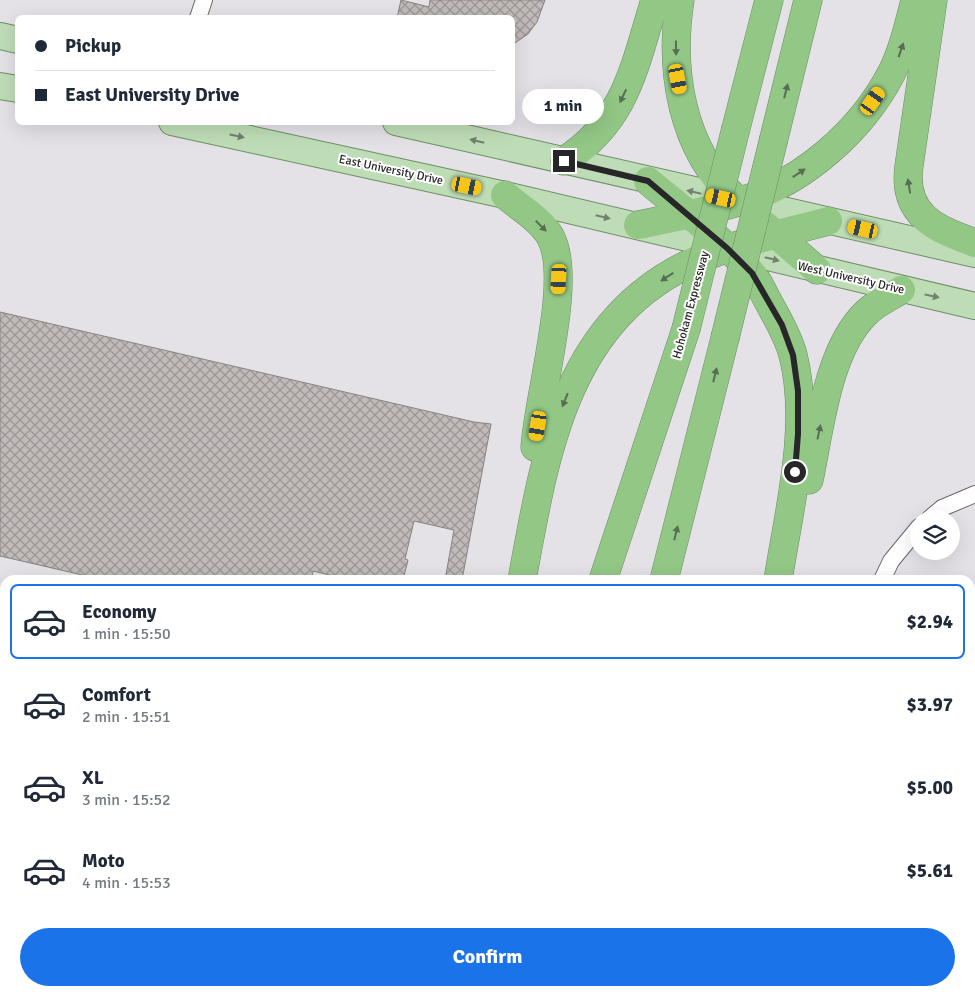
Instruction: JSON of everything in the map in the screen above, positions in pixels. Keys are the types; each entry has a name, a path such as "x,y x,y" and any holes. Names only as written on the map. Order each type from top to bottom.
{"highway":[{"path":"564,161 593,140 616,112 629,84 655,0"},
{"path":"680,0 676,59 686,118 700,154 713,175 740,202 816,270"},
{"name":"Hohokam Expressway","path":"617,575 686,329 769,0"},
{"path":"665,575 808,0"},
{"path":"638,225 740,202 797,174 817,161 852,128 892,72 916,0"},
{"path":"933,0 908,166 908,185 913,202 924,218 934,226 975,243"},
{"path":"648,181 727,248 760,284 782,325 793,355 798,391 798,434 795,472 780,575"},
{"path":"505,194 550,235 558,257 559,267 558,291 535,443 530,534"},
{"path":"523,575 530,534 556,423 582,363 607,329 637,299 684,266 727,248 828,221"},
{"path":"781,575 807,488 832,374 842,349 854,326 866,313 901,290"},
{"path":"605,575 686,329"}],"main road":[{"path":"0,36 15,39"},
{"path":"0,85 15,84"},
{"path":"0,85 15,88"},
{"name":"East University Drive","path":"186,125 505,194 727,248"},
{"path":"409,125 740,202 975,254"},
{"name":"West University Drive","path":"727,248 975,306"}],"street":[{"path":"199,15 204,0"},
{"path":"940,510 975,494"},
{"path":"884,575 891,560 910,538"}],"building":[{"path":"401,0 429,7 430,0 545,0 537,22 528,34 515,43 515,15 398,15"},
{"path":"0,312 474,422 491,424 463,575 446,575 454,530 414,521 405,559 408,560 404,575 329,575 313,571 313,575 82,575 0,556"}],"route":[{"path":"564,161 648,181 727,248 752,273 782,325 793,355 798,391 798,434 795,472"}]}
